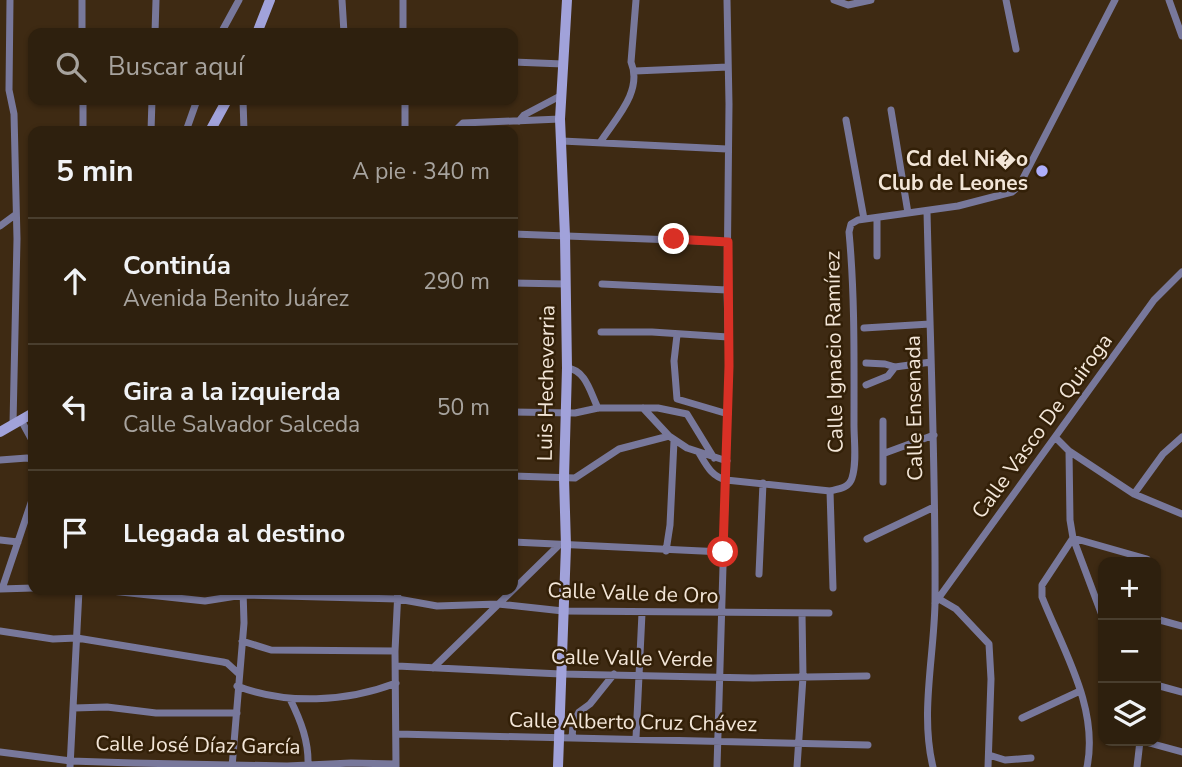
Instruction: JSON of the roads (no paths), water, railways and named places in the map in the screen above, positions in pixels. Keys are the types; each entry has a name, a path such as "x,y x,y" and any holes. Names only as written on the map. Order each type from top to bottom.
{"street":[{"path":"10,0 9,90 14,114 17,422 28,436"},
{"path":"82,0 82,28"},
{"path":"155,28 156,0"},
{"path":"224,28 239,0"},
{"path":"259,28 271,0"},
{"path":"342,0 344,28"},
{"path":"403,0 403,28"},
{"name":"Luis Hecheverria","path":"558,767 567,368 561,119 567,0"},
{"path":"601,141 634,89 635,71 631,62 636,0"},
{"path":"717,767 728,414 727,0"},
{"path":"834,0 848,5 871,0"},
{"path":"1006,0 1016,49"},
{"path":"846,120 864,219 958,206 1012,192 1019,186 1115,0"},
{"path":"1169,0 1182,36"},
{"path":"518,62 563,64"},
{"path":"635,71 729,67"},
{"path":"519,121 524,115 562,95"},
{"path":"83,105 83,126"},
{"path":"151,126 152,105"},
{"path":"188,126 195,105"},
{"path":"213,126 223,105"},
{"path":"243,105 244,126"},
{"path":"405,105 405,126"},
{"path":"891,110 908,213"},
{"path":"463,126 476,122 561,119"},
{"path":"506,121 506,126"},
{"path":"562,141 727,149"},
{"name":"Calle Ensenada","path":"927,211 937,601 928,715 933,767"},
{"path":"0,226 15,215"},
{"path":"877,218 877,256"},
{"name":"Calle Ignacio Ramírez","path":"830,491 849,484 853,468 856,377 854,284 849,232 854,222 864,219"},
{"path":"518,234 728,242"},
{"name":"Calle Vasco De Quiroga","path":"937,601 1154,300 1182,272"},
{"path":"518,283 566,284"},
{"path":"602,284 727,290"},
{"path":"864,328 930,324"},
{"path":"601,332 728,337"},
{"path":"677,335 674,361 677,399 714,458"},
{"path":"866,363 895,367 931,362"},
{"path":"866,386 888,376 895,367"},
{"path":"567,368 577,369 583,376 598,408"},
{"path":"677,399 728,414"},
{"path":"518,412 564,413 598,408 643,408 687,414"},
{"path":"643,408 671,438 699,453 727,461"},
{"path":"0,432 28,416"},
{"path":"883,421 883,482"},
{"path":"885,453 934,435"},
{"path":"1134,494 1163,454 1182,437"},
{"path":"518,476 579,476 604,458 633,444 671,438"},
{"path":"666,551 669,535 671,438"},
{"path":"1055,438 1134,494 1182,514"},
{"path":"1069,450 1070,520 1073,538 1098,597"},
{"path":"699,453 717,478 830,491 833,588"},
{"path":"0,460 28,460"},
{"path":"760,574 763,483"},
{"path":"867,539 934,507"},
{"path":"28,512 1,589 28,588"},
{"path":"1073,538 1140,557"},
{"path":"1073,538 1041,590 1080,691 1090,741 1087,767"},
{"path":"0,540 18,542"},
{"path":"518,542 723,552"},
{"path":"518,587 562,546"},
{"path":"70,764 79,595"},
{"name":"Calle Valle de Oro","path":"149,595 205,601 230,595"},
{"path":"232,766 243,595"},
{"name":"Calle Valle de Oro","path":"309,595 398,599 437,606 499,604 563,611 829,613"},
{"path":"396,766 395,651 398,595"},
{"path":"433,668 509,595"},
{"path":"937,601 956,609 989,644 991,679 988,767"},
{"path":"636,738 642,613"},
{"path":"797,767 803,677 802,613"},
{"path":"1160,620 1182,626"},
{"path":"0,631 53,639 78,638 223,662 239,674"},
{"path":"242,641 271,650 395,651"},
{"name":"Calle Valle Verde","path":"397,666 561,674 867,676"},
{"path":"572,738 573,725 579,712 590,704 614,674"},
{"path":"237,686 264,695 304,700 377,691 396,683"},
{"path":"1161,686 1182,692"},
{"path":"1022,718 1080,691"},
{"path":"290,699 301,722 309,750 308,766"},
{"path":"74,708 107,707 156,713 237,713"},
{"name":"Calle Alberto Cruz Chávez","path":"397,734 868,745"},
{"path":"1137,767 1140,746"},
{"path":"1160,746 1182,752"},
{"name":"Calle José Díaz García","path":"0,752 70,764 396,766"},
{"path":"989,755 1005,760 1031,758"}],"place":[{"name":"Cd del Ni�o Club de Leones","path":"1042,171"}]}
